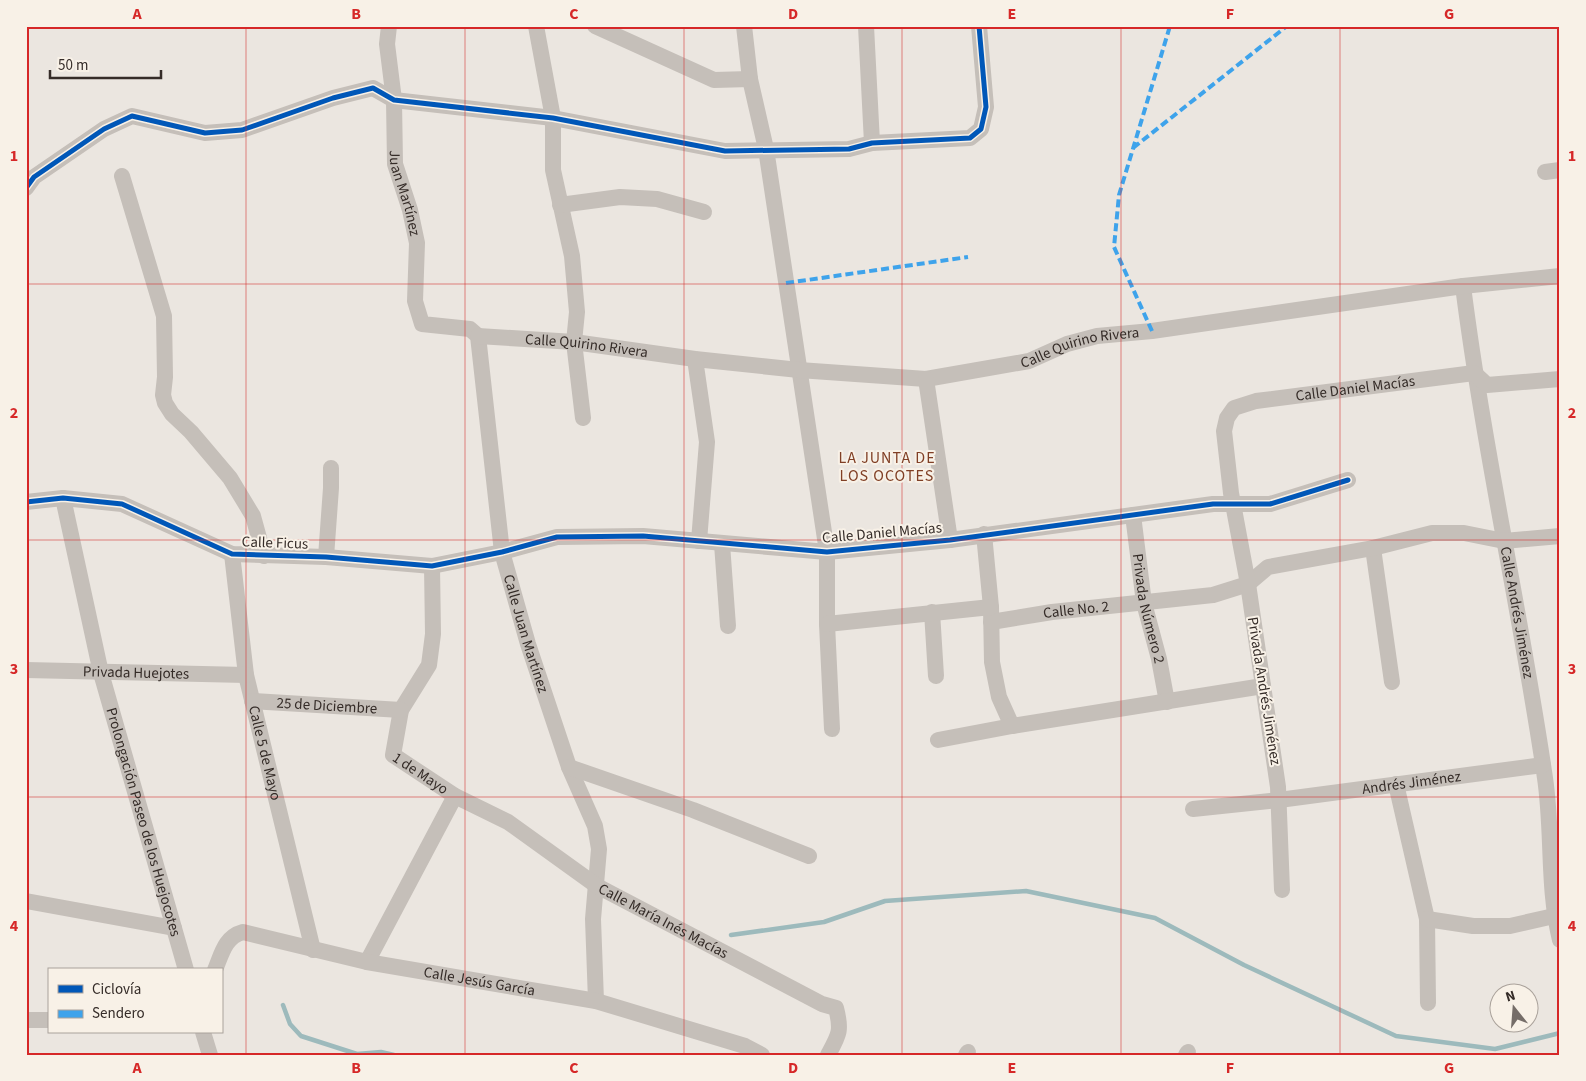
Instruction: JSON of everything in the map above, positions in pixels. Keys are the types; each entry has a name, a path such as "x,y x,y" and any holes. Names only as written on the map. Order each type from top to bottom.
{"street":[{"name":"Juan Martínez","path":"389,26 387,44 394,100 395,164 410,210 416,243 415,300 422,324 470,329 478,336"},
{"path":"536,26 553,118 553,170 572,256 577,312 574,342 583,418"},
{"path":"595,26 714,80 750,79"},
{"path":"744,26 750,79 766,149 827,552 827,624 832,729"},
{"path":"866,26 872,143"},
{"path":"26,188 34,178 104,129 132,116 205,133 242,130 333,98 373,88 394,100 553,118 725,151 850,149 872,143 970,138 981,129 986,107 979,26"},
{"path":"122,176 164,316 166,377 163,395 165,404 230,478 252,516 264,556"},
{"path":"560,205 620,197 657,199 704,212"},
{"name":"Calle Quirino Rivera","path":"478,336 574,342 695,359 799,370 926,379 1029,361 1067,344 1097,336 1152,331 1463,286 1560,276"},
{"name":"Calle Andrés Jiménez","path":"1463,286 1474,373 1504,541 1550,775 1554,916 1560,940"},
{"name":"Calle Juan Martínez","path":"478,336 502,552 528,644 569,767 595,826 599,849 597,886"},
{"path":"695,359 707,442 699,541"},
{"path":"1474,373 1487,385 1560,379"},
{"name":"Calle Daniel Macías","path":"502,552 557,537 643,536 827,552 950,540 1213,504 1232,499 1224,431 1227,418 1234,408 1256,400 1474,373"},
{"path":"926,379 950,540"},
{"path":"326,557 331,488 330,468"},
{"path":"1232,499 1270,504 1348,480"},
{"name":"Calle Ficus","path":"26,502 63,498 122,504 232,554 326,557 432,566 502,552"},
{"name":"Prolongación Paseo de los Huejocotes","path":"63,498 101,673 185,968"},
{"name":"Privada Andrés Jiménez","path":"1232,499 1248,584 1279,800 1282,890"},
{"name":"Privada Número 2","path":"1133,515 1144,603 1159,659 1167,702"},
{"path":"1248,584 1268,567 1373,548 1432,533 1464,533 1504,541 1560,536"},
{"path":"984,534 994,671 999,697 1012,726"},
{"path":"722,544 728,626"},
{"path":"1373,548 1392,682"},
{"name":"Calle 5 de Mayo","path":"232,554 246,675 313,950"},
{"name":"1 de Mayo","path":"367,962 455,796 393,755 401,710 429,665 433,634 432,566"},
{"name":"Calle No. 2","path":"827,624 932,612 991,614 1052,612 1213,595 1248,584"},
{"path":"932,612 936,676"},
{"name":"Privada Huejotes","path":"26,670 246,675"},
{"path":"938,740 1012,726 1263,686"},
{"name":"25 de Diciembre","path":"252,701 401,710"},
{"path":"569,767 693,810 809,856"},
{"name":"Andrés Jiménez","path":"1193,809 1279,800 1396,784 1550,775"},
{"path":"1396,784 1426,919 1428,1002"},
{"name":"Calle María Inés Macías","path":"455,796 508,822 597,886 822,1004 836,1008 840,1024 839,1034 828,1055"},
{"path":"596,1001 593,919 597,886"},
{"path":"26,901 174,928"},
{"path":"1426,919 1473,926 1501,926 1554,916"},
{"name":"Calle Jesús García","path":"216,968 226,942 233,934 243,932 367,962 596,1001 745,1046 762,1055"},
{"path":"26,1020 48,1020"},
{"path":"205,1034 210,1055"}],"waterway":[{"path":"731,935 824,922 885,901 1026,891 1155,918 1244,965 1396,1036 1495,1049 1560,1033"},
{"path":"283,1005 290,1024 301,1036 357,1054 381,1052 394,1055"}],"marked path":[{"path":"1152,331 1114,247 1119,195 1170,26"},
{"path":"1133,148 1287,26"},
{"path":"786,283 968,257"}],"cycle path":[{"path":"26,188 34,177 104,129 132,116 205,133 242,130 333,98 373,88 394,100 553,118 725,151 849,149 872,143 970,138 981,129 986,107 979,26"},
{"path":"26,502 63,498 122,504 232,554 326,557 432,566 502,552 557,537 643,536 827,552 950,540 1213,504 1270,504 1348,480"}],"district":[{"name":"LA JUNTA DE LOS OCOTES","path":"887,467"}]}
